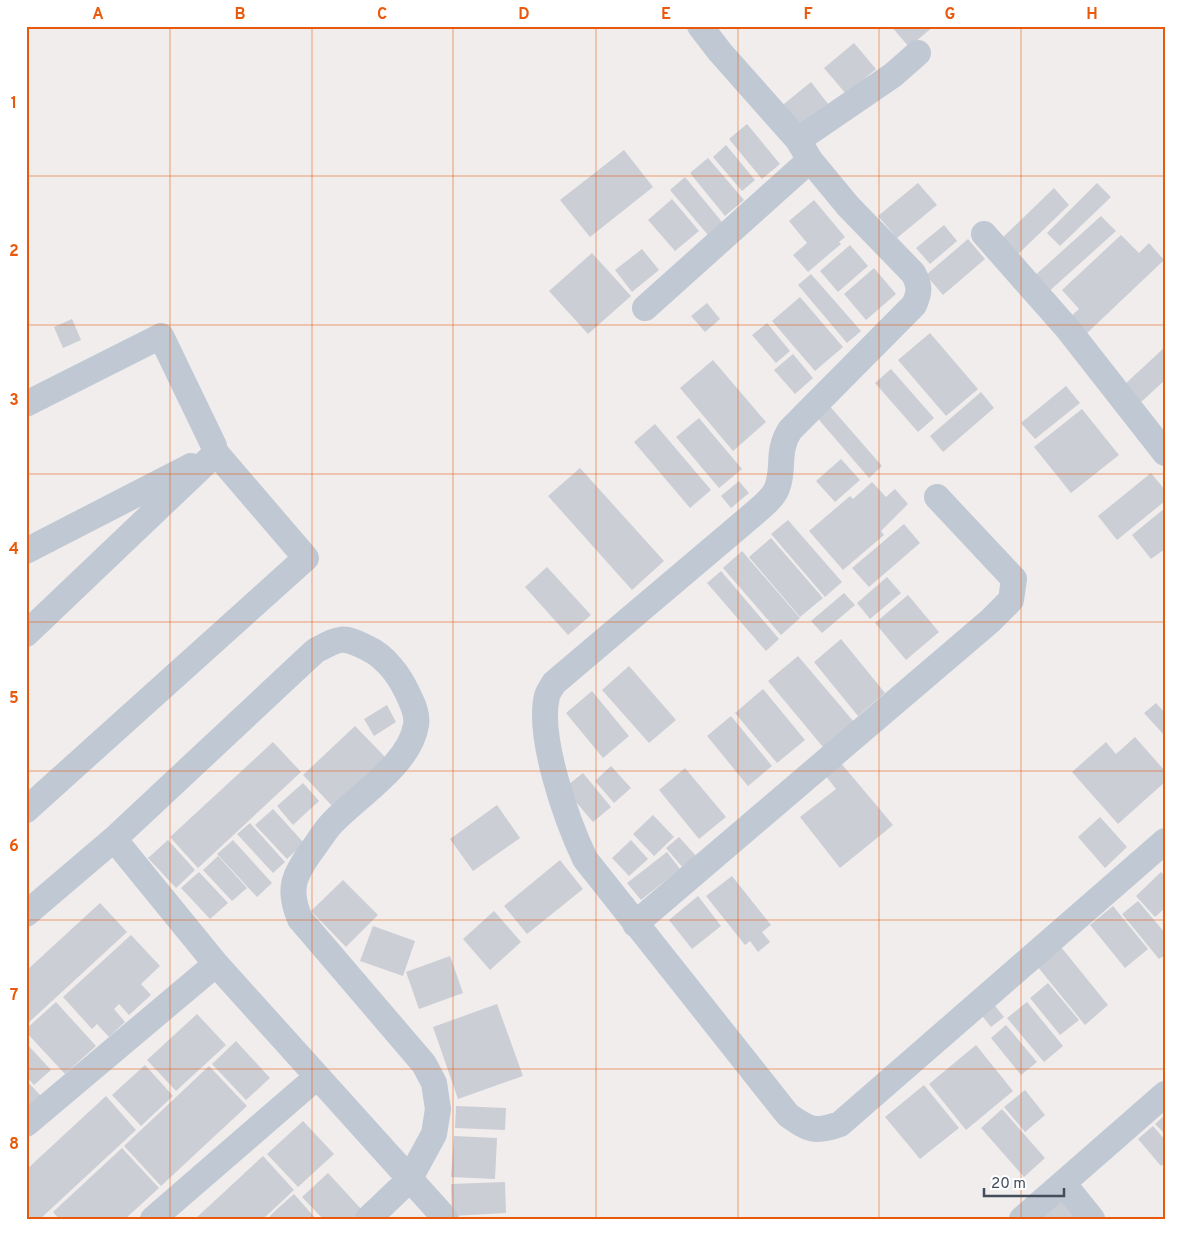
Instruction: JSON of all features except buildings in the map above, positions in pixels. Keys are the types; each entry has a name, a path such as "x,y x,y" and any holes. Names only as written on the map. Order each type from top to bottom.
{"street":[{"path":"700,26 804,150 848,206 913,273 919,284 919,294 914,305 790,430 782,442 777,487 770,497 750,517 554,683 547,696 545,721 554,773 574,836 585,859 788,1115 807,1129 828,1129 840,1124 1165,841"},
{"path":"645,308 804,150 918,53"},
{"path":"984,234 1067,328 1165,453"},
{"path":"26,404 161,336 215,450 306,558 26,810"},
{"path":"26,550 215,450"},
{"path":"26,634 215,450"},
{"path":"635,924 983,627 1011,600 1014,579 937,497"},
{"path":"26,914 114,839 315,651 338,638 356,642 379,653 402,683 415,709 416,725 408,745 392,769 332,823 296,874 292,892 295,908 300,919 424,1064 434,1083 438,1109 434,1134 409,1180 368,1219"},
{"path":"114,839 216,964 446,1219"},
{"path":"26,1124 216,964"},
{"path":"153,1219 317,1077"},
{"path":"1022,1219 1165,1094"},
{"path":"1063,1183 1092,1219"}]}
